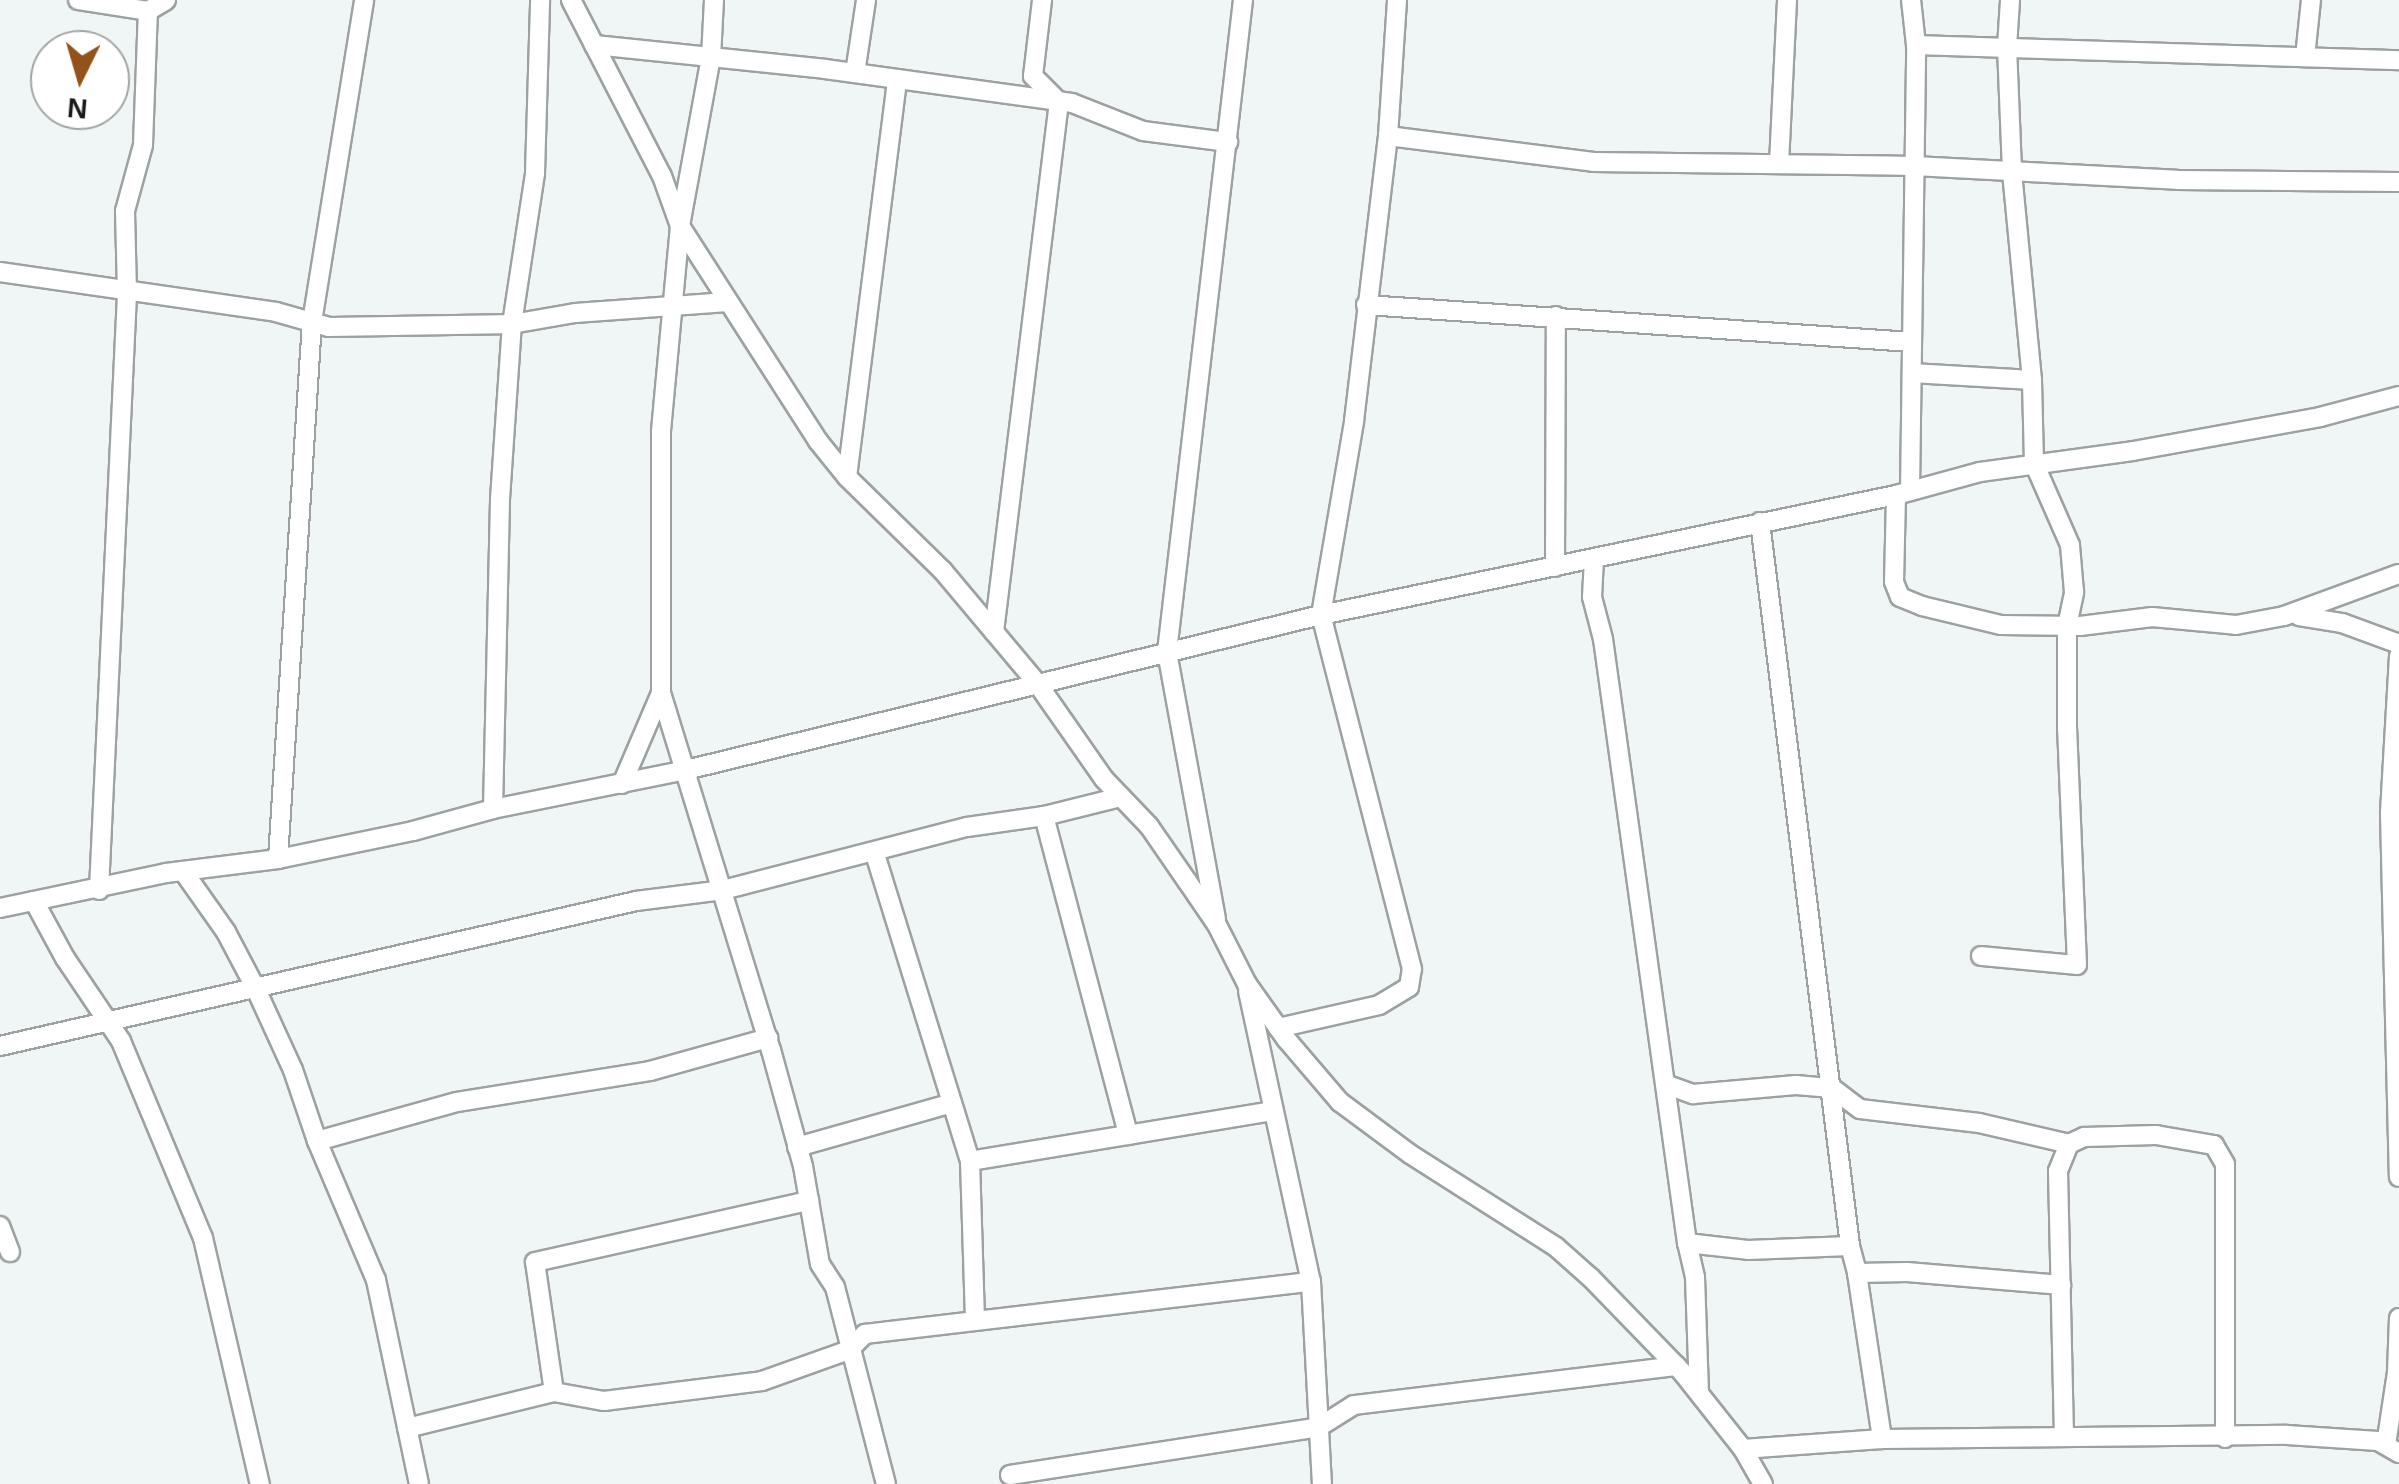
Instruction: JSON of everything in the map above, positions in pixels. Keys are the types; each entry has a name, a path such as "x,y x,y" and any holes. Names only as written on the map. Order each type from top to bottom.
{"street":[{"path":"78,0 148,11 166,0"},
{"path":"278,859 312,322 364,0"},
{"path":"493,809 499,517 512,324 535,174 540,0"},
{"path":"571,0 662,176 680,226 818,442 943,571 1037,683 1121,797 1149,826 1217,925 1247,984 1278,1028 1340,1102 1410,1154 1556,1248 1677,1366 1743,1448 1763,1484"},
{"path":"714,0 711,57 680,226 661,432 661,693 768,1038 797,1147 820,1264 835,1287 886,1484"},
{"path":"855,73 866,0"},
{"path":"1042,0 1033,76 1059,102"},
{"path":"1217,925 1167,652 1243,0"},
{"path":"1278,1028 1379,1005 1408,987 1412,969 1321,614 1354,422 1388,136 1397,0"},
{"path":"1778,164 1788,0"},
{"path":"1911,0 1916,45 1912,374 1894,582 1900,597 1922,606 2001,624 2067,626 2152,616 2236,625 2284,616 2399,574"},
{"path":"1981,956 2077,965 2067,626 2074,592 2070,545 2034,462 2032,380 2012,171 2007,48 2010,0"},
{"path":"2305,57 2310,0"},
{"path":"99,890 127,293 125,211 143,145 148,11"},
{"path":"594,45 855,73 1059,102 1143,131 1228,142"},
{"path":"1916,45 2399,60"},
{"path":"847,476 898,79"},
{"path":"994,632 1059,102"},
{"path":"1388,136 1593,162 1914,166 2177,180 2399,182"},
{"path":"0,272 276,312 328,327 512,324 575,314 728,302"},
{"path":"1366,304 1912,342"},
{"path":"1555,567 1556,316"},
{"path":"1912,374 2032,380"},
{"path":"0,908 184,871 278,859 493,809 686,770 1321,614 1594,559 2034,462 2132,451 2320,417 2399,396"},
{"path":"1760,522 1850,1246 1882,1439"},
{"path":"1594,559 1592,598 1604,638 1687,1243 1696,1278 1699,1392"},
{"path":"2284,616 2331,620 2399,644"},
{"path":"2399,656 2390,814 2399,1178"},
{"path":"622,784 661,693"},
{"path":"0,1046 636,901 722,890 875,854 968,827 1044,816 1121,797"},
{"path":"1044,816 1128,1135"},
{"path":"875,854 970,1161 975,1320"},
{"path":"184,871 226,932 256,988 294,1070 317,1141 376,1280 418,1484"},
{"path":"34,900 121,1041 203,1238 260,1484"},
{"path":"1247,984 1310,1282 1322,1484"},
{"path":"317,1141 457,1102 650,1071 768,1038"},
{"path":"1665,1084 1693,1094 1796,1084 1832,1088 1860,1108 1980,1123 2068,1144 2084,1137 2156,1134 2214,1144 2224,1164 2225,1438"},
{"path":"797,1147 952,1103"},
{"path":"970,1161 1272,1111"},
{"path":"2064,1436 2058,1171 2068,1144"},
{"path":"554,1392 535,1262 809,1202"},
{"path":"0,1226 10,1252"},
{"path":"1687,1243 1748,1250 1850,1246"},
{"path":"1857,1274 1907,1272 2061,1285"},
{"path":"408,1428 554,1392 604,1400 762,1381 849,1350 864,1334 1310,1282"},
{"path":"1743,1448 1882,1439 2287,1435 2378,1441 2392,1449 2399,1318"},
{"path":"1010,1475 1319,1427 1354,1405 1677,1366"}]}
